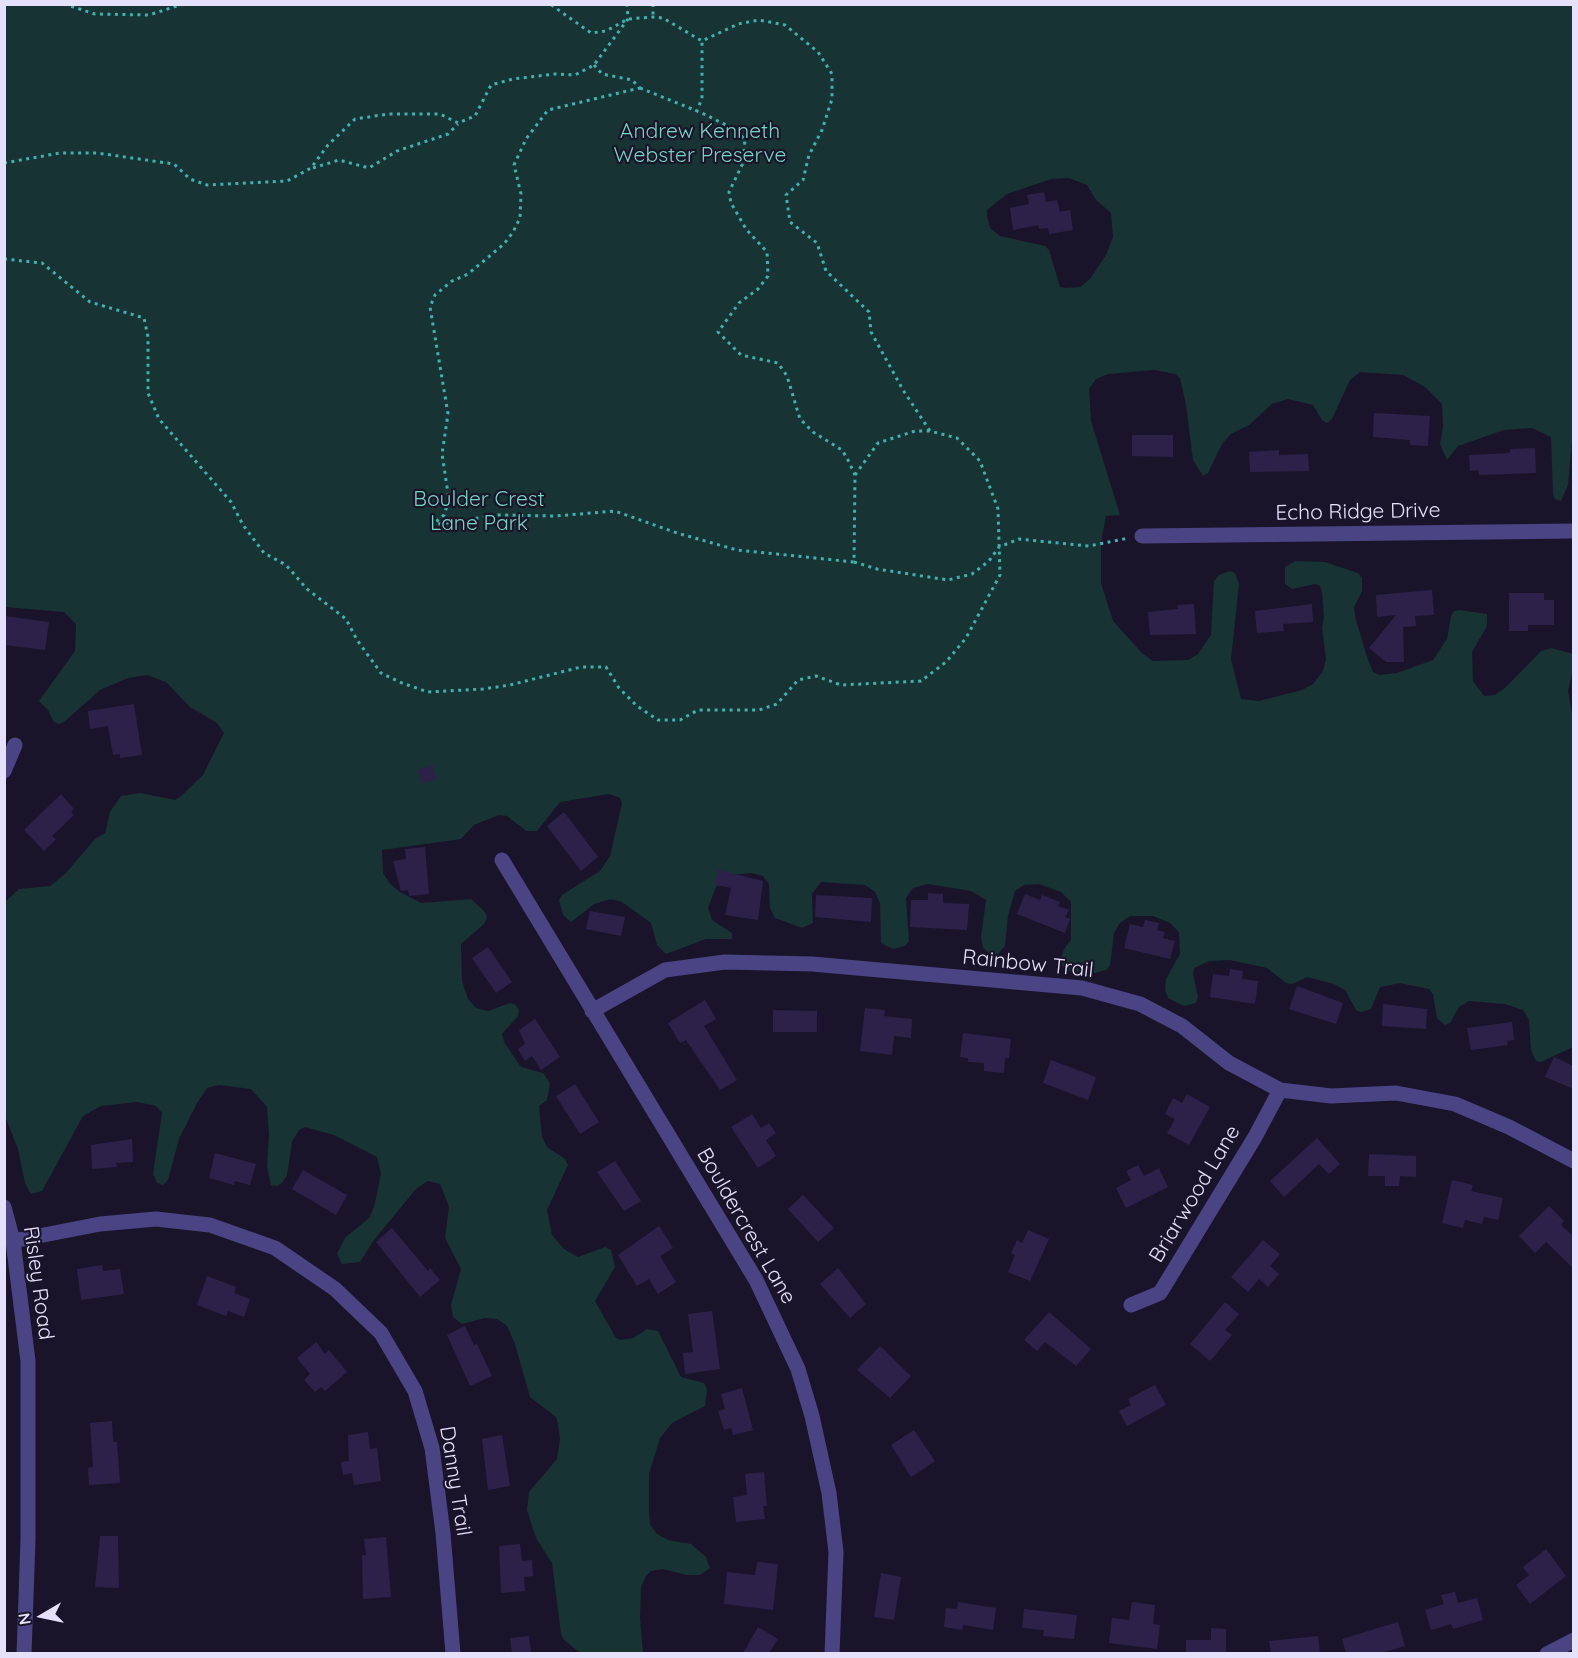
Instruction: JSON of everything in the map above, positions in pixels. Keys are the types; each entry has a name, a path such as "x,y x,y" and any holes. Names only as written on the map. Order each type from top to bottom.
{"street":[{"name":"Echo Ridge Drive","path":"1142,536 1574,531"},
{"path":"4,771 15,746"},
{"name":"Bouldercrest Lane","path":"502,860 756,1280 798,1369 812,1416 829,1492 835,1540 832,1653"},
{"name":"Rainbow Trail","path":"592,1011 665,970 725,962 812,964 1082,988 1140,1004 1182,1026 1229,1063 1280,1090 1331,1096 1396,1093 1455,1104 1548,1146 1574,1161"},
{"name":"Briarwood Lane","path":"1131,1305 1160,1293 1255,1137 1280,1090"},
{"name":"Risley Road","path":"4,1207 12,1241 28,1361 28,1540 24,1653"},
{"name":"Danny Trail","path":"12,1241 100,1224 156,1219 210,1225 274,1248 335,1289 381,1333 415,1391 432,1448 443,1533 453,1653"},
{"path":"1547,1653 1574,1640"}],"path":[{"path":"64,4 95,14 149,15 183,4"},
{"path":"550,4 591,33 606,31 628,19 653,17 663,18 702,41"},
{"path":"4,163 60,153 97,153 174,164 190,179 207,185 287,181 311,168 339,160 369,168 397,151 448,134 458,123 475,116 491,85 513,79 575,75 594,64 628,19 627,4"},
{"path":"653,4 653,17"},
{"path":"702,41 738,24 759,20 785,26 818,52 832,74 832,99 822,130 809,155 803,180 786,195 790,222 817,243 826,271 869,312 871,332 903,390 930,431"},
{"path":"696,112 702,99 702,41"},
{"path":"594,64 602,74 632,80 640,88 730,127 745,139 743,163 729,192 731,203 746,229 767,252 768,276 758,289 738,303 718,332 741,355 778,363 787,376 800,419 813,432 842,450 855,476 854,562"},
{"path":"640,88 548,110 526,139 514,165 521,194 520,218 513,232 504,243 468,274 452,281 435,295 430,307 449,424 443,438 442,454 448,500 444,515 432,525 498,515 556,516 615,511 677,533 737,550 854,562 906,575 948,580 972,574 989,561 999,547 1019,539 1089,546 1113,539 1142,536"},
{"path":"311,168 328,145 355,119 388,114 440,114 458,123"},
{"path":"4,259 42,263 90,302 144,318 148,337 148,393 159,419 231,502 243,525 264,553 286,565 307,589 346,620 357,640 381,673 428,692 483,689 510,685 581,667 606,667 619,688 637,706 658,720 680,720 698,710 759,710 777,704 798,680 816,676 841,685 921,681 946,662 966,638 1000,575 998,509 980,461 957,438 930,431 915,431 878,443 855,476"}],"green space":[{"path":"5,5 1573,5 1574,418 1568,485 1561,501 1555,499 1553,494 1551,437 1532,428 1504,430 1458,446 1447,460 1440,444 1443,427 1442,404 1425,387 1403,375 1360,372 1350,380 1332,419 1327,423 1322,420 1313,405 1288,399 1272,404 1249,425 1231,434 1222,444 1208,473 1203,476 1193,460 1186,405 1180,378 1175,374 1155,370 1108,374 1096,379 1089,389 1091,421 1120,515 1106,516 1101,542 1101,583 1113,621 1142,653 1153,661 1188,660 1198,654 1211,635 1214,581 1219,575 1230,571 1235,573 1239,584 1231,659 1241,699 1259,701 1302,690 1313,684 1323,671 1326,659 1322,627 1324,617 1322,592 1320,586 1315,584 1292,589 1285,584 1285,567 1295,561 1325,562 1358,573 1362,578 1362,591 1354,607 1356,620 1373,672 1379,675 1397,673 1433,660 1447,639 1451,616 1454,611 1459,610 1487,614 1487,626 1472,652 1473,681 1484,696 1495,695 1505,688 1541,651 1552,648 1573,654 1573,669 1568,691 1574,724 1573,1047 1541,1062 1536,1061 1531,1050 1529,1020 1523,1010 1505,1004 1469,1001 1459,1007 1450,1023 1445,1025 1437,1018 1433,994 1429,989 1400,983 1380,987 1371,1009 1361,1012 1356,1010 1345,990 1334,984 1307,977 1292,984 1286,983 1267,968 1230,960 1210,961 1194,968 1193,974 1198,997 1196,1003 1184,1006 1168,998 1165,990 1166,979 1180,954 1179,932 1170,923 1153,916 1130,916 1120,923 1114,933 1110,966 1106,970 1088,975 1070,971 1064,969 1060,961 1064,949 1071,940 1071,902 1061,892 1039,884 1024,885 1015,891 1008,916 1005,946 997,955 991,955 983,948 981,937 986,900 971,891 928,884 913,888 906,898 909,941 905,946 893,949 881,943 880,903 875,892 865,885 821,882 812,894 813,923 802,928 775,918 770,908 769,884 763,876 752,873 730,875 716,887 708,908 712,920 732,933 732,939 706,939 666,954 657,945 651,923 622,902 611,899 594,904 571,922 563,915 559,900 562,895 600,871 610,856 622,803 620,798 609,794 560,802 537,831 526,831 507,816 499,815 474,825 461,839 382,850 383,873 390,884 400,892 421,903 471,899 485,912 487,918 484,924 461,944 462,981 468,999 476,1008 488,1011 510,1003 516,1005 519,1010 518,1016 502,1034 504,1042 521,1067 543,1073 550,1083 547,1100 539,1106 542,1137 547,1147 565,1159 568,1165 547,1210 552,1235 564,1249 578,1257 605,1247 611,1250 615,1267 595,1301 616,1338 621,1340 633,1338 647,1329 658,1331 681,1377 704,1383 707,1389 705,1406 672,1423 660,1438 649,1474 649,1512 650,1524 657,1534 668,1540 691,1544 706,1557 710,1568 700,1575 687,1575 663,1569 651,1571 646,1576 641,1587 640,1618 643,1653 579,1652 564,1640 561,1634 552,1563 536,1538 527,1510 529,1492 557,1459 560,1440 558,1423 556,1417 530,1397 515,1344 507,1326 497,1319 485,1318 462,1324 453,1317 451,1305 461,1269 445,1238 449,1207 440,1184 428,1181 416,1189 374,1240 360,1262 342,1264 337,1254 345,1238 369,1218 374,1207 381,1174 377,1157 334,1135 305,1127 299,1130 292,1142 287,1175 282,1183 277,1186 271,1185 267,1167 269,1134 267,1107 251,1089 219,1085 207,1088 197,1103 179,1139 168,1180 163,1185 157,1183 153,1174 162,1113 156,1106 137,1102 101,1106 83,1116 42,1191 31,1194 25,1183 18,1149 5,1116 5,902 19,889 50,886 65,874 95,839 105,833 110,812 121,796 140,793 175,800 181,796 203,775 224,733 217,723 190,707 166,682 147,675 128,678 100,690 64,722 58,724 53,721 48,710 39,701 75,651 76,624 64,612 5,607","holes":["1069,178 1087,185 1096,200 1111,213 1113,237 1106,255 1090,279 1080,287 1060,287 1049,250 1045,246 1000,236 990,228 987,210 1007,194 1051,179"]}],"building":[{"path":"1044,192 1046,202 1057,200 1060,212 1070,210 1073,230 1049,234 1048,228 1039,229 1038,225 1013,230 1010,208 1029,204 1027,195"},
{"path":"1374,413 1430,416 1428,446 1410,445 1410,440 1373,437"},
{"path":"1132,435 1173,435 1173,457 1132,456"},
{"path":"1535,448 1536,473 1479,475 1478,470 1470,471 1469,455 1510,453 1510,449"},
{"path":"1279,450 1279,455 1308,454 1309,471 1250,472 1249,452"},
{"path":"1432,590 1434,615 1415,616 1416,626 1403,627 1404,662 1386,662 1369,648 1396,615 1377,617 1376,595"},
{"path":"1509,593 1544,593 1544,600 1554,600 1554,625 1528,625 1528,631 1509,631"},
{"path":"1194,604 1196,634 1150,635 1148,612 1178,609 1177,605"},
{"path":"1312,604 1313,622 1283,624 1284,631 1257,633 1255,611"},
{"path":"4,616 49,622 45,650 4,645"},
{"path":"134,704 142,755 120,758 120,754 113,755 108,726 90,729 88,711"},
{"path":"432,765 437,779 422,783 418,770"},
{"path":"61,794 74,809 71,812 74,815 52,836 56,839 44,851 24,830"},
{"path":"564,812 598,857 581,871 547,826"},
{"path":"425,847 429,894 409,896 408,890 401,891 393,861 406,859 405,849"},
{"path":"718,870 763,881 758,920 725,915 731,888 715,885"},
{"path":"928,893 943,894 943,903 969,904 967,930 910,927 911,900 928,900"},
{"path":"1025,894 1040,900 1042,895 1060,902 1058,906 1069,910 1065,917 1070,919 1065,933 1017,914"},
{"path":"816,895 872,898 871,922 815,917"},
{"path":"590,911 625,917 621,936 586,929"},
{"path":"1145,920 1159,923 1157,930 1165,932 1163,938 1175,941 1170,959 1124,948 1130,924 1143,927"},
{"path":"488,947 512,982 496,993 472,958"},
{"path":"1230,969 1243,971 1242,979 1258,981 1255,1004 1210,997 1213,974 1229,976"},
{"path":"1297,986 1343,1003 1336,1024 1289,1009"},
{"path":"705,1000 716,1019 704,1026 737,1080 720,1090 686,1040 680,1043 668,1023"},
{"path":"1383,1004 1427,1009 1426,1029 1382,1026"},
{"path":"865,1008 885,1010 884,1016 912,1019 911,1038 894,1036 892,1055 860,1051"},
{"path":"773,1010 817,1011 817,1032 773,1032"},
{"path":"535,1019 560,1057 541,1070 532,1056 525,1061 518,1049 525,1044 519,1030"},
{"path":"1512,1022 1514,1040 1507,1041 1508,1045 1471,1050 1467,1028"},
{"path":"963,1033 1011,1039 1009,1058 1005,1058 1004,1073 984,1071 984,1063 968,1062 968,1058 960,1057"},
{"path":"1554,1057 1574,1066 1574,1089 1545,1077"},
{"path":"1051,1060 1096,1077 1088,1100 1043,1083"},
{"path":"575,1084 599,1122 580,1134 556,1096"},
{"path":"1187,1094 1210,1107 1189,1145 1167,1133 1175,1119 1165,1114 1173,1098 1182,1103"},
{"path":"752,1114 761,1128 769,1123 776,1133 766,1140 776,1156 758,1168 731,1127"},
{"path":"1317,1138 1340,1164 1329,1174 1319,1164 1284,1197 1270,1181"},
{"path":"132,1139 133,1162 116,1163 117,1167 92,1169 91,1145"},
{"path":"215,1153 256,1164 250,1185 235,1181 234,1185 209,1178"},
{"path":"1369,1154 1416,1156 1416,1177 1400,1176 1399,1186 1385,1186 1385,1176 1368,1176"},
{"path":"615,1161 641,1201 624,1211 597,1172"},
{"path":"1138,1165 1144,1176 1159,1168 1168,1187 1126,1208 1116,1188 1131,1180 1126,1171"},
{"path":"303,1170 347,1195 336,1215 292,1189"},
{"path":"1452,1180 1473,1185 1471,1191 1503,1198 1498,1220 1484,1217 1482,1224 1465,1220 1463,1228 1442,1223"},
{"path":"803,1195 834,1228 818,1242 788,1209"},
{"path":"1549,1206 1564,1221 1561,1225 1574,1237 1574,1269 1546,1242 1535,1253 1519,1236"},
{"path":"659,1226 673,1248 660,1256 676,1282 658,1294 649,1279 637,1286 618,1255"},
{"path":"392,1228 428,1271 430,1268 440,1280 420,1297 376,1242"},
{"path":"1028,1230 1049,1239 1030,1281 1008,1272 1015,1255 1011,1253 1017,1240 1022,1243"},
{"path":"1263,1240 1280,1254 1270,1266 1279,1274 1268,1287 1259,1279 1248,1292 1231,1277"},
{"path":"102,1265 103,1271 120,1269 124,1294 81,1300 77,1269"},
{"path":"838,1268 866,1304 850,1318 820,1284"},
{"path":"207,1276 236,1287 234,1293 250,1299 244,1317 228,1311 226,1316 197,1305"},
{"path":"1225,1302 1239,1314 1225,1330 1232,1335 1210,1361 1190,1344"},
{"path":"712,1311 720,1369 685,1374 683,1353 693,1352 688,1314"},
{"path":"1049,1312 1091,1349 1076,1366 1045,1342 1037,1351 1024,1340"},
{"path":"465,1326 474,1345 477,1344 492,1376 470,1386 447,1335"},
{"path":"316,1342 325,1354 329,1350 347,1372 325,1391 321,1387 315,1392 304,1380 310,1374 297,1358"},
{"path":"880,1346 911,1376 890,1398 857,1370"},
{"path":"1155,1385 1166,1405 1127,1426 1119,1411 1131,1405 1128,1399"},
{"path":"742,1388 753,1430 733,1435 731,1428 724,1430 718,1411 725,1409 721,1394"},
{"path":"112,1421 113,1442 117,1442 120,1483 89,1485 88,1468 93,1467 90,1423"},
{"path":"914,1430 935,1461 911,1477 891,1445"},
{"path":"368,1432 370,1449 377,1448 381,1481 354,1485 352,1473 343,1475 341,1462 349,1461 348,1435"},
{"path":"502,1435 510,1486 488,1490 482,1439"},
{"path":"764,1472 767,1506 763,1506 765,1519 736,1522 733,1497 747,1495 745,1474"},
{"path":"100,1536 118,1536 119,1588 95,1587"},
{"path":"386,1537 391,1597 363,1599 362,1555 366,1555 364,1539"},
{"path":"520,1544 522,1561 532,1560 533,1576 524,1577 525,1591 501,1593 499,1546"},
{"path":"1546,1549 1566,1576 1530,1604 1516,1585 1529,1575 1523,1567"},
{"path":"757,1562 778,1564 773,1610 724,1604 727,1572 755,1575"},
{"path":"881,1573 901,1577 894,1620 874,1617"},
{"path":"1455,1592 1458,1603 1477,1598 1483,1620 1453,1629 1451,1624 1431,1630 1425,1610 1444,1604 1441,1595"},
{"path":"958,1602 996,1608 993,1630 963,1625 962,1630 944,1627 946,1608 957,1609"},
{"path":"1132,1602 1155,1605 1153,1624 1160,1625 1157,1649 1109,1643 1112,1618 1129,1620"},
{"path":"1024,1609 1077,1615 1074,1639 1043,1636 1044,1630 1022,1628"},
{"path":"1398,1622 1405,1646 1381,1653 1346,1653 1342,1639"},
{"path":"758,1627 778,1639 769,1653 743,1653"},
{"path":"1211,1628 1226,1629 1226,1653 1186,1653 1186,1640 1211,1640"},
{"path":"529,1636 531,1653 512,1653 510,1638"},
{"path":"1318,1636 1320,1653 1271,1653 1269,1641"}],"park label":[{"name":"Andrew Kenneth Webster Preserve","path":"700,144"},
{"name":"Boulder Crest Lane Park","path":"479,512"}]}
